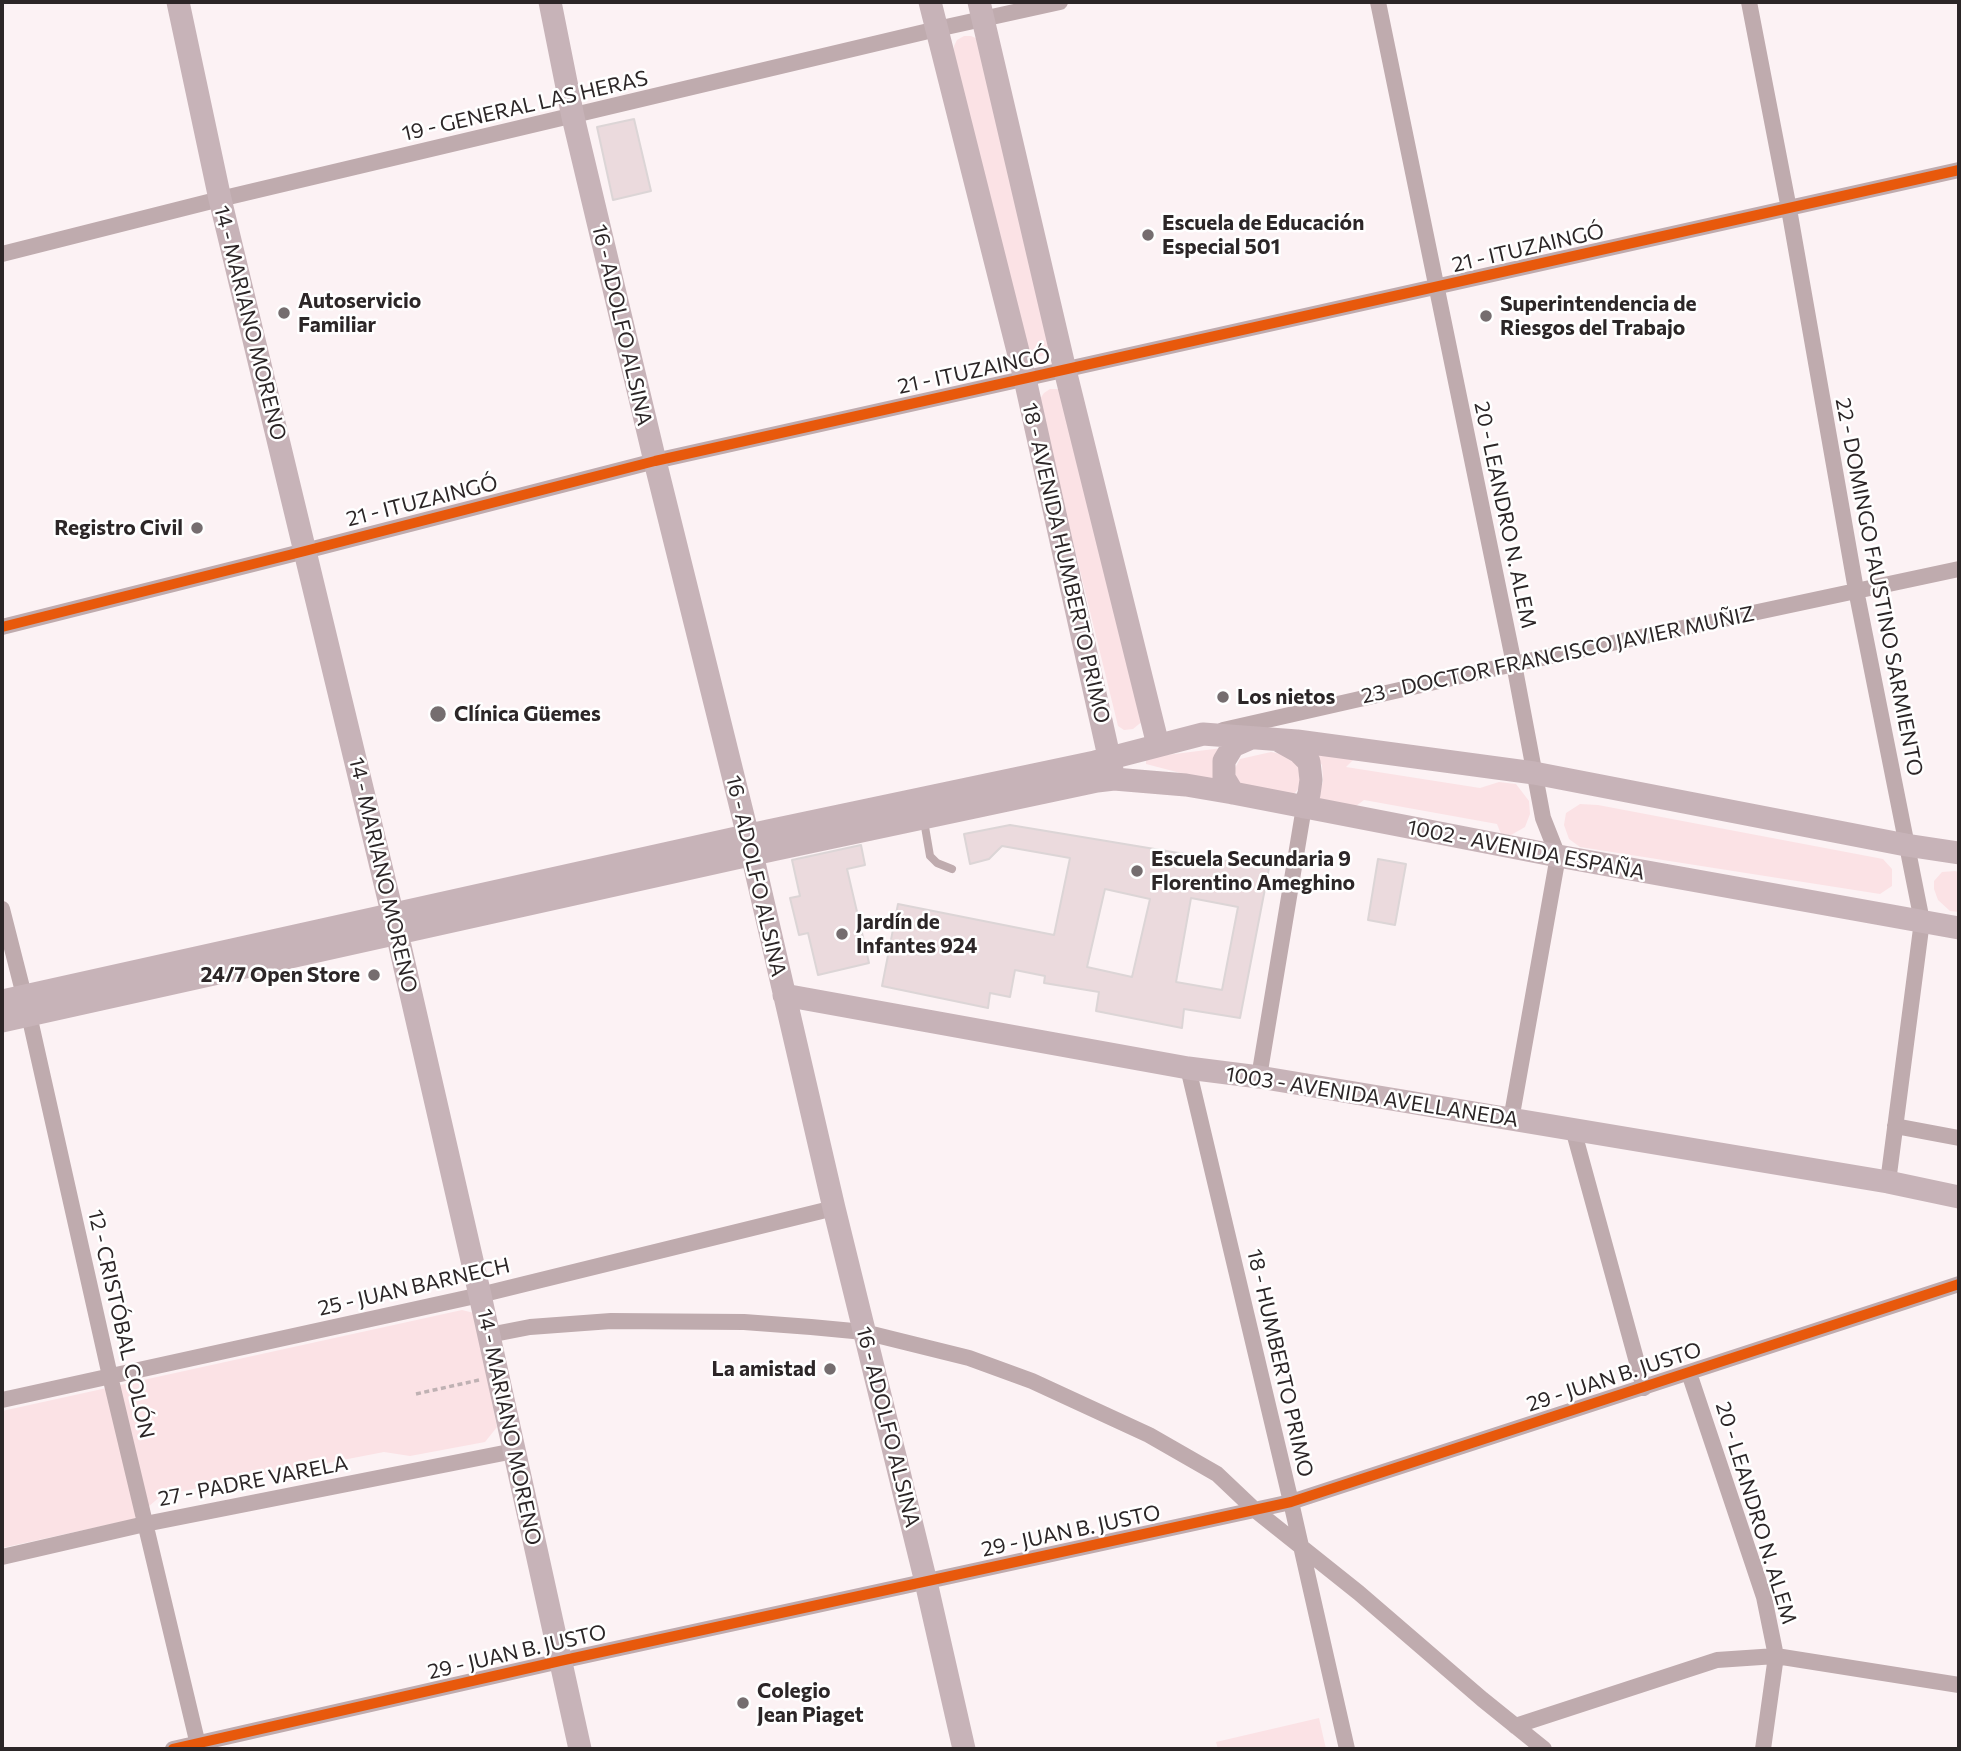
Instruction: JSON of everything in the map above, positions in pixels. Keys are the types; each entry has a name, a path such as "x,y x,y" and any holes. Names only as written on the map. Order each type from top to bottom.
{"street":[{"name":"14 - MARIANO MORENO","path":"178,2 220,199 395,924 580,1749"},
{"name":"16 - ADOLFO ALSINA","path":"550,2 573,117 654,461 750,845 964,1749"},
{"name":"18 - AVENIDA HUMBERTO PRIMO","path":"930,2 1025,379 1112,769"},
{"name":"19 - GENERAL LAS HERAS","path":"2,254 220,199 937,29 981,10 1060,2"},
{"name":"20 - LEANDRO N. ALEM","path":"1378,2 1543,818 1558,856"},
{"name":"22 - DOMINGO FAUSTINO SARMIENTO","path":"1749,2 1789,209 1856,590 1922,921 1888,1182"},
{"name":"18 - AVENIDA HUMBERTO PRIMO","path":"981,10 1065,370 1158,746"},
{"name":"21 - ITUZAINGÓ","path":"2,627 654,461 1959,170"},
{"name":"23 - DOCTOR FRANCISCO JAVIER MUÑIZ","path":"1112,769 1158,746 1203,734 1959,569"},
{"path":"1203,734 1297,741 1534,773 1959,853"},
{"path":"1233,793 1224,778 1224,761 1233,746 1249,739"},
{"path":"1259,1077 1304,807 1311,780 1309,762 1299,752 1278,740"},
{"name":"1002 - AVENIDA ESPAÑA","path":"1112,769 1558,856 1959,928"},
{"path":"750,845 924,818 1097,781 1112,769"},
{"path":"2,1021 18,1004 1112,769"},
{"path":"1511,1120 1558,856"},
{"name":"12 - CRISTÓBAL COLÓN","path":"2,909 18,1004 198,1746"},
{"name":"1003 - AVENIDA AVELLANEDA","path":"784,995 1188,1068 1259,1077 1573,1129 1959,1196"},
{"name":"18 - HUMBERTO PRIMO","path":"1188,1068 1347,1749"},
{"path":"1895,1126 1959,1138"},
{"path":"1573,1129 1644,1388"},
{"name":"25 - JUAN BARNECH","path":"2,1400 480,1295 834,1208"},
{"name":"29 - JUAN B. JUSTO","path":"173,1749 198,1746 560,1661 1291,1502 1959,1284"},
{"path":"489,1335 530,1327 611,1321 744,1322 864,1332 969,1358 1032,1381 1149,1434 1217,1474 1255,1510 1359,1593 1544,1749"},
{"name":"20 - LEANDRO N. ALEM","path":"1689,1373 1764,1597 1776,1657 1763,1749"},
{"name":"27 - PADRE VARELA","path":"2,1557 145,1524 514,1451"},
{"path":"1515,1726 1717,1660 1776,1657 1959,1685"}],"lane":[{"path":"924,818 930,856 937,863 952,869"}],"path":[{"path":"416,1394 498,1376"}],"shaded area":[{"path":"964,36 978,39 1053,347 1042,356 1033,357 1027,352 953,54 957,40"},
{"path":"1050,389 1065,392 1144,720 1133,729 1124,730 1118,726 1040,407 1040,399"},
{"path":"1222,748 1215,782 1146,764 1146,760 1151,757"},
{"path":"1310,750 1356,757 1346,767 1480,788 1499,782 1516,784 1529,801 1530,814 1525,827 1511,835 1501,834 1497,824 1364,800 1348,812 1321,805 1318,795 1323,782 1322,765"},
{"path":"1271,752 1291,756 1301,772 1302,785 1292,796 1236,787 1235,768 1240,759"},
{"path":"1580,804 1598,805 1883,859 1892,869 1892,886 1880,894 1580,847 1569,839 1564,825 1566,813"},
{"path":"1942,872 1959,872 1959,912 1950,911 1938,900 1934,889 1934,881"},
{"path":"462,1310 474,1313 497,1427 485,1442 410,1456 384,1452 162,1495 134,1519 2,1548 2,1411"},
{"path":"1319,1718 1326,1749 1218,1749 1216,1742"}],"building":[{"path":"634,119 651,191 613,200 597,127"},
{"path":"1010,825 1269,868 1240,1018 1184,1009 1182,1028 1096,1011 1099,992 1044,983 1045,976 1015,970 1010,997 990,993 988,1008 882,986 898,904 1054,935 1070,858 1002,846 989,859 970,864 964,834","holes":["1105,889 1150,899 1132,977 1087,967","1191,898 1238,907 1222,990 1176,982"]},
{"path":"861,845 865,865 847,869 869,963 818,975 808,933 799,935 790,898 800,896 792,860"},
{"path":"1378,859 1406,864 1395,925 1368,920"}],"cycle path":[{"path":"2,627 655,461 1959,170"},
{"path":"173,1749 560,1661 1291,1502 1959,1284"}],"place":[{"name":"Escuela de Educación Especial 501","path":"1148,235"},
{"name":"Autoservicio Familiar","path":"284,313"},
{"name":"Superintendencia de Riesgos del Trabajo","path":"1486,316"},
{"name":"Registro Civil","path":"197,528"},
{"name":"Los nietos","path":"1223,697"},
{"name":"Clínica Güemes","path":"438,714"},
{"name":"Escuela Secundaria 9 Florentino Ameghino","path":"1137,871"},
{"name":"Jardín de Infantes 924","path":"842,934"},
{"name":"24/7 Open Store","path":"374,975"},
{"name":"La amistad","path":"830,1369"},
{"name":"Colegio Jean Piaget","path":"743,1703"}]}
